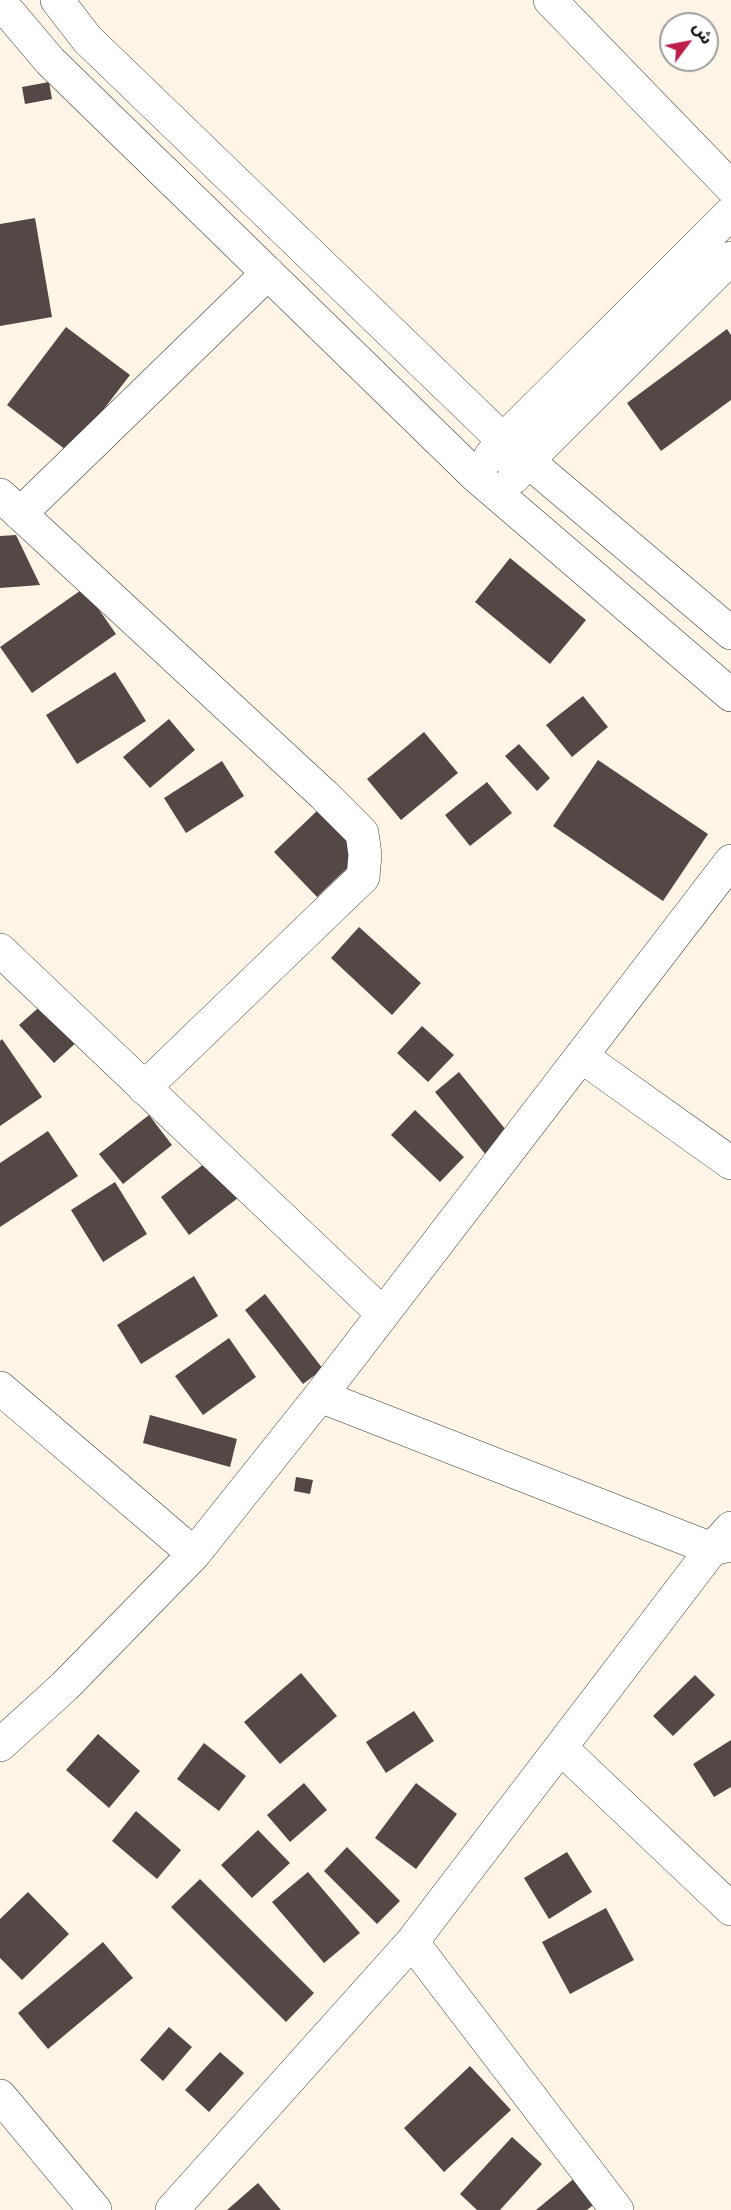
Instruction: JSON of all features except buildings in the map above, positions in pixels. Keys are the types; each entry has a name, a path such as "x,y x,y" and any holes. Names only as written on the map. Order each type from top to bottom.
{"street":[{"path":"57,0 87,39 515,450 731,633"},
{"path":"552,1 731,187"},
{"path":"0,2 50,61 488,485 731,695"},
{"path":"137,145 164,113"},
{"path":"488,485 515,450 731,213"},
{"path":"515,450 731,258"},
{"path":"144,1088 363,877 365,855 362,833 324,795 10,504 268,273"},
{"path":"0,1745 65,1686 194,1554 320,1396 731,861"},
{"path":"0,950 383,1314"},
{"path":"581,1056 731,1164"},
{"path":"0,1388 194,1554"},
{"path":"172,2210 411,1942 725,1541 320,1396"},
{"path":"561,1748 731,1909"},
{"path":"411,1942 617,2210"},
{"path":"0,2096 95,2210"}]}
